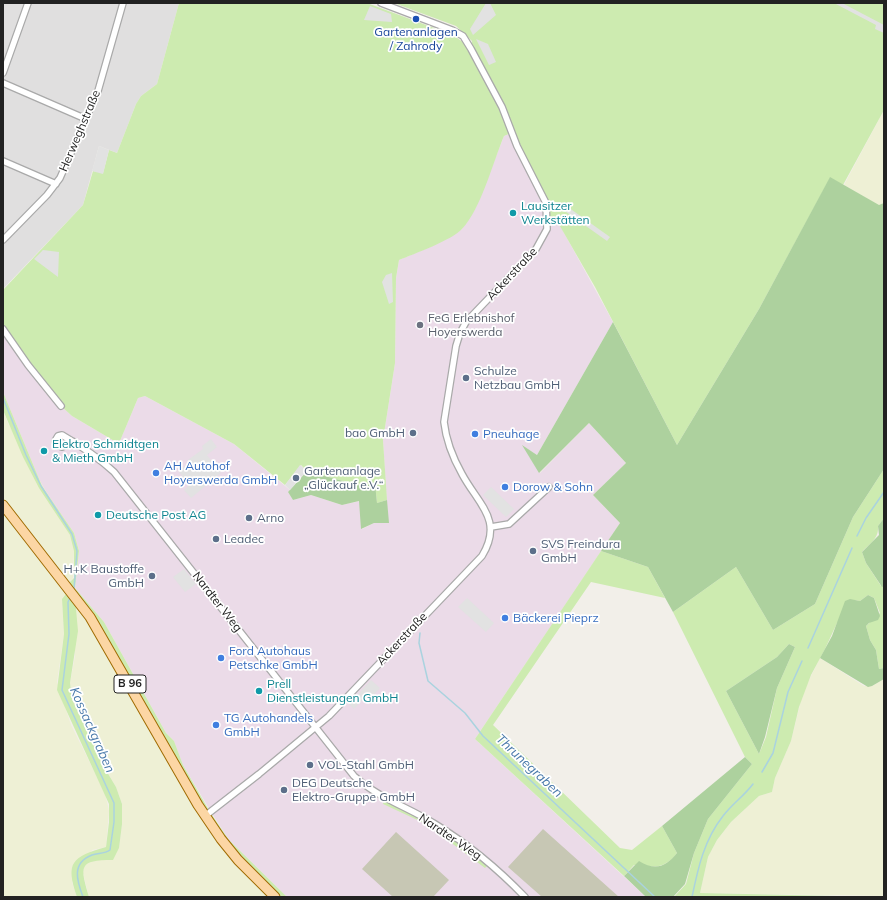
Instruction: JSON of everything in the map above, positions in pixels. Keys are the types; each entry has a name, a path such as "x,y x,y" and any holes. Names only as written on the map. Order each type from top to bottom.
{"main road":[{"name":"B 96","path":"3,505 75,598 106,644 205,816 234,855 275,897"}],"street":[{"path":"3,73 28,3"},
{"name":"Herweghstraße","path":"3,240 56,184 86,119 102,79 123,3"},
{"name":"Ackerstraße","path":"205,816 259,774 329,716 482,556 490,541 491,527 486,509 472,492 461,473 445,432 444,422 456,346 466,322 536,249 542,239 548,219 546,203 517,146 502,107 463,36 452,30 381,3"},
{"path":"3,83 86,119"},
{"path":"3,161 56,184"},
{"path":"3,329 28,365 61,406"},
{"name":"Nardter Weg","path":"74,442 96,456 114,472 316,727 346,768 364,785 383,797 426,818 445,830 499,872 525,897"},
{"path":"491,527 509,524 548,487"}],"shaded area":[{"path":"3,3 179,3 157,84 141,96 136,104 117,153 99,146 83,205 3,289"},
{"path":"486,3 490,3 496,15 473,35 470,29"},
{"path":"834,3 842,3 884,25 884,33 875,29 876,25"},
{"path":"370,6 391,14 392,22 364,20"},
{"path":"476,39 488,44 496,62 489,65"},
{"path":"884,110 884,203 879,206 844,185"},
{"path":"511,133 546,203 548,219 557,220 613,322 537,455 523,446 540,473 589,423 626,463 593,495 620,523 475,739 646,897 287,897 229,840 183,765 174,741 166,733 104,622 75,588 79,551 74,533 42,486 3,392 3,329 61,406 72,416 116,442 120,441 138,398 145,396 234,444 290,490 288,492 293,500 311,495 342,505 360,501 362,529 374,523 388,523 383,440 395,363 396,278 399,260 432,246 462,229 475,209 504,136"},
{"path":"99,146 109,150 103,174 92,171"},
{"path":"565,205 610,237 607,241 562,209"},
{"path":"43,250 59,252 58,277 34,259"},
{"path":"392,273 393,302 389,304 382,282 386,275"},
{"path":"3,410 8,423 70,535 74,551 73,578 70,582 69,590 62,599 64,634 57,682 71,725 105,793 109,811 106,847 92,850 72,882 77,897 3,897"},
{"path":"211,439 217,447 207,455 221,473 191,498 184,490 189,485 179,472 189,462 188,460 203,449 202,446"},
{"name":"Gartenanlage „Glückauf e.V.“","path":"300,465 307,471 290,490 285,485"},
{"path":"491,487 514,509 506,517 483,495"},
{"path":"184,569 196,584 185,592 173,577"},
{"path":"75,598 198,805 275,897 89,897 83,873 84,865 89,861 113,859 119,848 122,824 122,804 116,787 101,762 72,699 70,683 75,656"},
{"path":"467,598 494,623 486,632 458,607"},
{"path":"820,658 864,686 872,686 884,679 884,896 700,893 708,857 717,840 731,822 759,796 772,792 775,778 791,741 803,692"},
{"path":"371,680 380,688 371,698 367,695 354,709 349,704"},
{"path":"543,829 619,897 542,897 508,867"},
{"path":"396,832 449,880 433,897 393,897 362,869"}],"green space":[{"path":"179,3 367,3 453,35 471,48 472,41 456,26 394,3 884,3 884,110 843,185 830,178 759,309 677,445 595,287 557,221 548,219 548,211 511,133 504,136 481,198 469,220 462,229 442,242 399,260 396,278 395,363 383,440 387,500 377,503 375,483 361,486 307,471 301,465 285,485 234,444 145,396 138,398 120,441 116,442 72,416 61,406 3,329 3,290 83,205 93,171 103,173 109,150 117,153 136,104 141,96 157,84"},
{"path":"830,177 879,205 884,203 884,469 853,517 815,604 773,630 736,567 673,612 648,567 601,551 620,523 593,495 626,463 589,423 539,473 522,445 537,455 613,322 677,445 759,309"},
{"path":"3,392 42,486 74,533 79,551 75,588 104,622 166,733 174,741 183,765 210,812 229,840 287,897 275,897 234,855 75,598 78,631 70,683 72,699 101,762 116,787 122,804 122,824 119,848 113,860 93,861 84,867 84,878 89,897 77,897 73,885 72,868 74,863 85,854 106,847 109,822 109,804 57,690 64,634 62,599 69,590 70,582 74,578 74,551 70,535 39,488 23,457 3,410"},
{"path":"884,469 884,518 878,526 875,538 862,552 866,563 881,586 884,586 884,668 879,669 876,650 870,640 866,626 880,613 874,598 868,595 860,601 854,600 837,623 811,675 799,707 791,741 775,778 772,792 759,796 731,822 717,840 708,857 700,893 884,897 674,897 686,884 694,853 708,819 752,764 745,757 673,612 736,567 773,630 815,604 853,517","holes":["789,644 795,647 777,688 766,737 759,754 726,691 777,657"]},
{"path":"307,471 361,486 375,483 377,503 387,500 389,523 374,523 361,529 359,501 342,505 311,495 293,500 288,492"},
{"path":"884,518 884,586 882,587 866,563 862,552 879,535 878,526"},
{"path":"601,551 648,567 665,598 591,582 493,725 620,848 632,850 662,826 677,853 663,865 653,867 634,865 624,876 475,739"},
{"path":"868,595 874,598 880,616 878,620 869,623 866,626 870,640 876,650 879,669 884,668 884,679 868,687 820,658 832,636 845,601 850,599 860,601"},
{"path":"789,644 795,647 777,688 765,737 759,754 726,691 777,657"},
{"path":"745,757 752,764 708,819 694,853 685,884 673,897 646,897 624,876 639,861 655,867 669,862 677,853 662,826"},
{"path":"384,800 425,820 446,833 487,866 485,868 426,824 383,804"}],"waterway":[{"name":"Kossackgraben","path":"3,398 26,455 41,486 72,534 77,551 74,589"},
{"path":"857,536 866,518 884,492"},
{"path":"808,648 852,548"},
{"name":"Kossackgraben","path":"70,598 68,602 69,634 62,690 114,803 114,822 110,850 85,858 78,868 77,873 79,885 83,897"},
{"name":"Thrunegraben","path":"420,633 419,643 428,681 465,713 483,736 655,897"},
{"path":"762,772 773,753 788,692 802,661"},
{"path":"692,897 699,865 706,845 716,825 753,784"}],"place":[{"name":"Gartenanlagen / Zahrody","path":"416,19"},
{"name":"Lausitzer Werkstätten","path":"513,213"},
{"name":"FeG Erlebnishof Hoyerswerda","path":"420,325"},
{"name":"Schulze Netzbau GmbH","path":"466,378"},
{"name":"bao GmbH","path":"413,433"},
{"name":"Pneuhage","path":"475,434"},
{"name":"Elektro Schmidtgen & Mieth GmbH","path":"44,451"},
{"name":"AH Autohof Hoyerswerda GmbH","path":"156,473"},
{"name":"Gartenanlage „Glückauf e.V.“","path":"296,478"},
{"name":"Dorow & Sohn","path":"505,487"},
{"name":"Deutsche Post AG","path":"98,515"},
{"name":"Arno","path":"249,518"},
{"name":"Leadec","path":"216,539"},
{"name":"SVS Freindura GmbH","path":"533,551"},
{"name":"H+K Baustoffe GmbH","path":"152,576"},
{"name":"Bäckerei Pieprz","path":"505,618"},
{"name":"Ford Autohaus Petschke GmbH","path":"221,658"},
{"name":"Prell Dienstleistungen GmbH","path":"259,691"},
{"name":"TG Autohandels GmbH","path":"216,725"},
{"name":"VOL-Stahl GmbH","path":"310,765"},
{"name":"DEG Deutsche Elektro-Gruppe GmbH","path":"284,790"}]}
